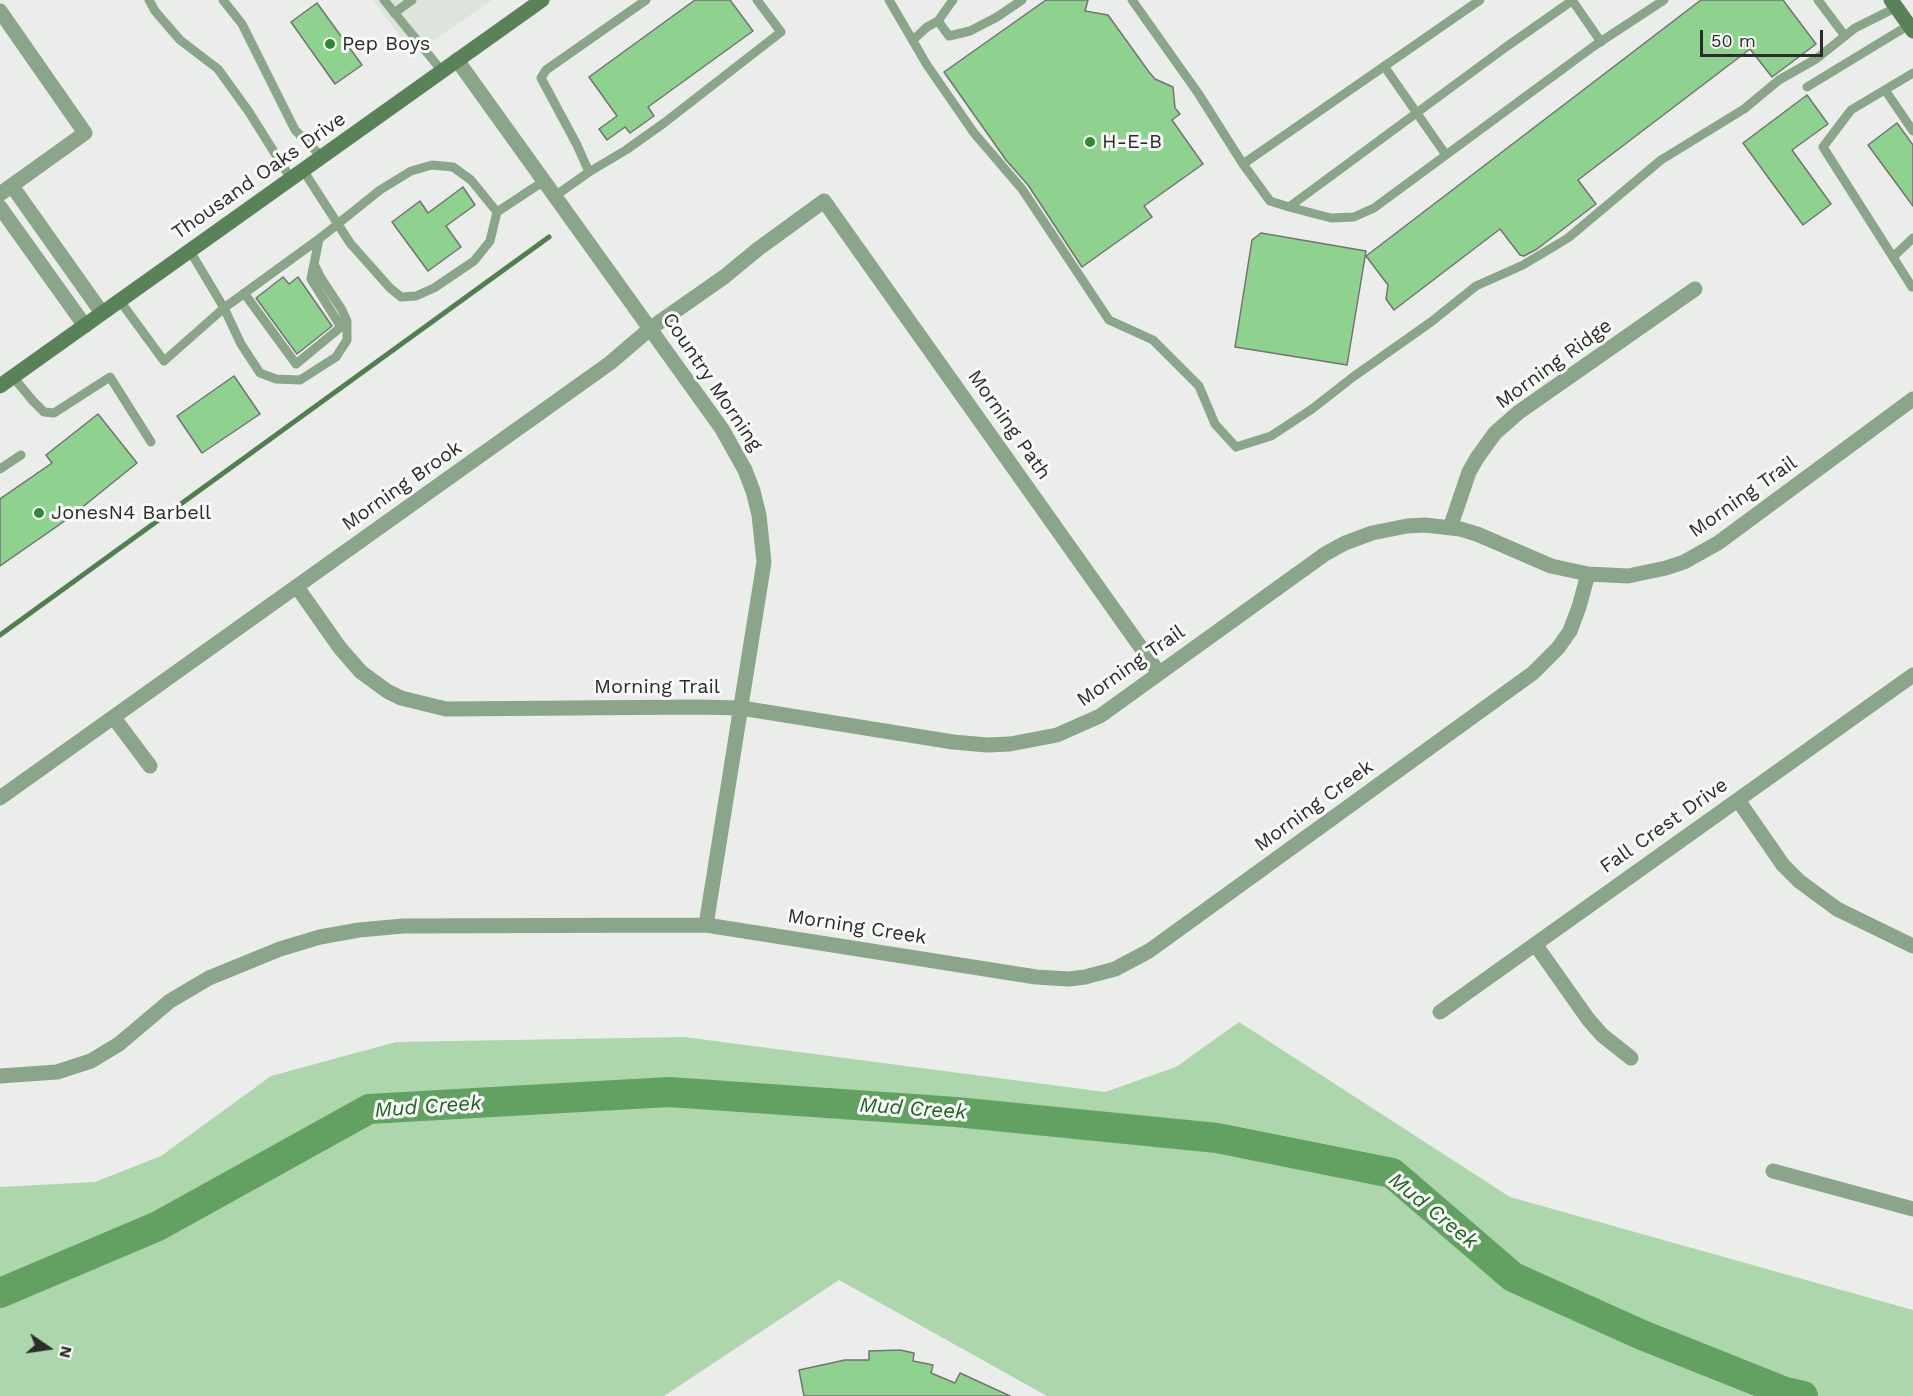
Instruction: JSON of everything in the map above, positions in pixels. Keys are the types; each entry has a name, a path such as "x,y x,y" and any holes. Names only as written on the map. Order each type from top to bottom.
{"main road":[{"name":"Thousand Oaks Drive","path":"0,386 542,0"},
{"path":"1894,4 1911,28"}],"street":[{"path":"0,11 85,133 6,190 48,237 102,313"},
{"name":"Country Morning","path":"457,60 651,328 735,449 749,481 759,515 764,562 706,925"},
{"name":"Morning Brook","path":"0,798 610,363 651,328 724,277 824,201"},
{"name":"Morning Path","path":"824,201 1159,673"},
{"path":"0,207 85,326"},
{"path":"30,249 48,237"},
{"name":"Morning Ridge","path":"1450,528 1469,472 1495,433 1519,412 1695,289"},
{"name":"Morning Trail","path":"297,587 340,648 361,672 401,698 446,708 462,710 741,708 953,742 987,745 1010,744 1034,741 1079,726 1115,706 1325,554 1345,543 1372,533 1407,526 1425,525 1450,528 1477,534 1551,566 1588,574 1608,576 1647,573 1666,568 1702,554 1913,399"},
{"name":"Morning Creek","path":"0,1076 57,1072 91,1061 119,1044 170,1001 209,978 279,949 321,937 359,930 404,926 706,925 1036,977 1069,979 1115,969 1149,951 1533,673 1558,648 1570,631 1588,574"},
{"name":"Fall Crest Drive","path":"1440,1012 1913,675"},
{"path":"114,718 150,766"},
{"path":"1738,800 1783,865 1799,881 1837,909 1913,946"},
{"path":"1535,944 1602,1035 1631,1058"},
{"path":"1773,1171 1913,1209"}],"lane":[{"path":"149,0 155,11 180,40 218,69 350,243 390,288 401,297 416,296 434,288 474,261 490,241 497,212 544,181"},
{"path":"223,0 242,24 296,130 322,157"},
{"path":"384,0 442,71"},
{"path":"394,13 411,0"},
{"path":"589,172 577,145 540,78 546,70 646,0"},
{"path":"555,196 664,123 781,32 757,0"},
{"path":"889,0 927,65 974,133 1022,189 1109,320 1152,340 1199,386 1215,424 1236,447 1271,436 1312,410 1476,286 1523,266 1568,238 1661,160 1744,109 1779,80 1816,59 1855,28 1894,4"},
{"path":"913,40 927,27 938,21 953,0"},
{"path":"938,21 949,36 970,31 997,17 1022,0"},
{"path":"1132,0 1270,201 1331,218 1354,217 1374,208 1601,42 1664,0"},
{"path":"1289,207 1573,0 1601,42"},
{"path":"1818,0 1845,36"},
{"path":"1243,164 1474,2"},
{"path":"1806,87 1911,28"},
{"path":"1384,66 1446,155"},
{"path":"1912,287 1823,147 1851,110 1913,73"},
{"path":"1885,90 1913,130"},
{"path":"120,301 164,361 224,308 319,239 381,190 411,171 432,165 453,167 471,180 497,212"},
{"path":"1893,257 1913,238"},
{"path":"244,293 296,364 341,327 310,279 319,239"},
{"path":"1893,257 1913,248"},
{"path":"190,251 224,308 241,344 260,373 276,379 300,380 336,357 347,340 347,321 342,309 321,278 315,264"},
{"path":"13,377 44,412 54,413 110,377 151,442"},
{"path":"0,469 21,455"}],"shaded area":[{"path":"373,0 492,0 414,54"}],"green space":[{"path":"1239,1022 1510,1197 1913,1310 1913,1396 1047,1396 839,1280 664,1396 0,1396 0,1187 95,1182 161,1156 271,1076 396,1042 684,1037 1105,1092 1176,1067"}],"building":[{"path":"695,0 730,0 753,31 648,107 654,116 630,133 625,127 607,140 599,129 617,116 589,77"},
{"name":"H-E-B","path":"1046,0 1088,0 1085,11 1108,15 1155,79 1173,87 1175,108 1180,114 1172,120 1203,164 1144,206 1152,217 1082,267 1028,185 1006,160 944,72"},
{"path":"1701,0 1783,0 1816,44 1772,77 1750,49 1578,180 1596,204 1537,249 1524,256 1520,255 1500,229 1394,310 1386,299 1388,285 1366,256"},
{"path":"317,3 362,65 335,84 291,22"},
{"path":"1807,95 1828,124 1792,150 1831,204 1803,225 1743,143"},
{"path":"1897,123 1913,145 1913,206 1868,145"},
{"path":"463,187 475,205 446,226 461,247 428,271 392,222 420,201 428,213"},
{"path":"1261,233 1366,251 1347,365 1235,347 1252,240"},
{"path":"283,277 289,284 298,277 332,326 297,354 256,298"},
{"path":"234,376 260,414 202,453 177,416"},
{"path":"98,414 137,463 69,518 0,566 0,499 52,463 46,455"},
{"path":"900,1350 914,1353 913,1361 933,1365 931,1373 955,1383 960,1373 1010,1396 804,1396 799,1370 845,1360 869,1360 869,1351"}],"waterway":[{"path":"0,635 549,237"},
{"name":"Mud Creek","path":"0,1293 158,1226 369,1109 669,1092 956,1112 1217,1138 1392,1173 1513,1277 1642,1335 1785,1392 1803,1396"}],"place":[{"name":"Pep Boys","path":"330,44"},
{"name":"H-E-B","path":"1090,142"},
{"name":"JonesN4 Barbell","path":"39,513"}]}
